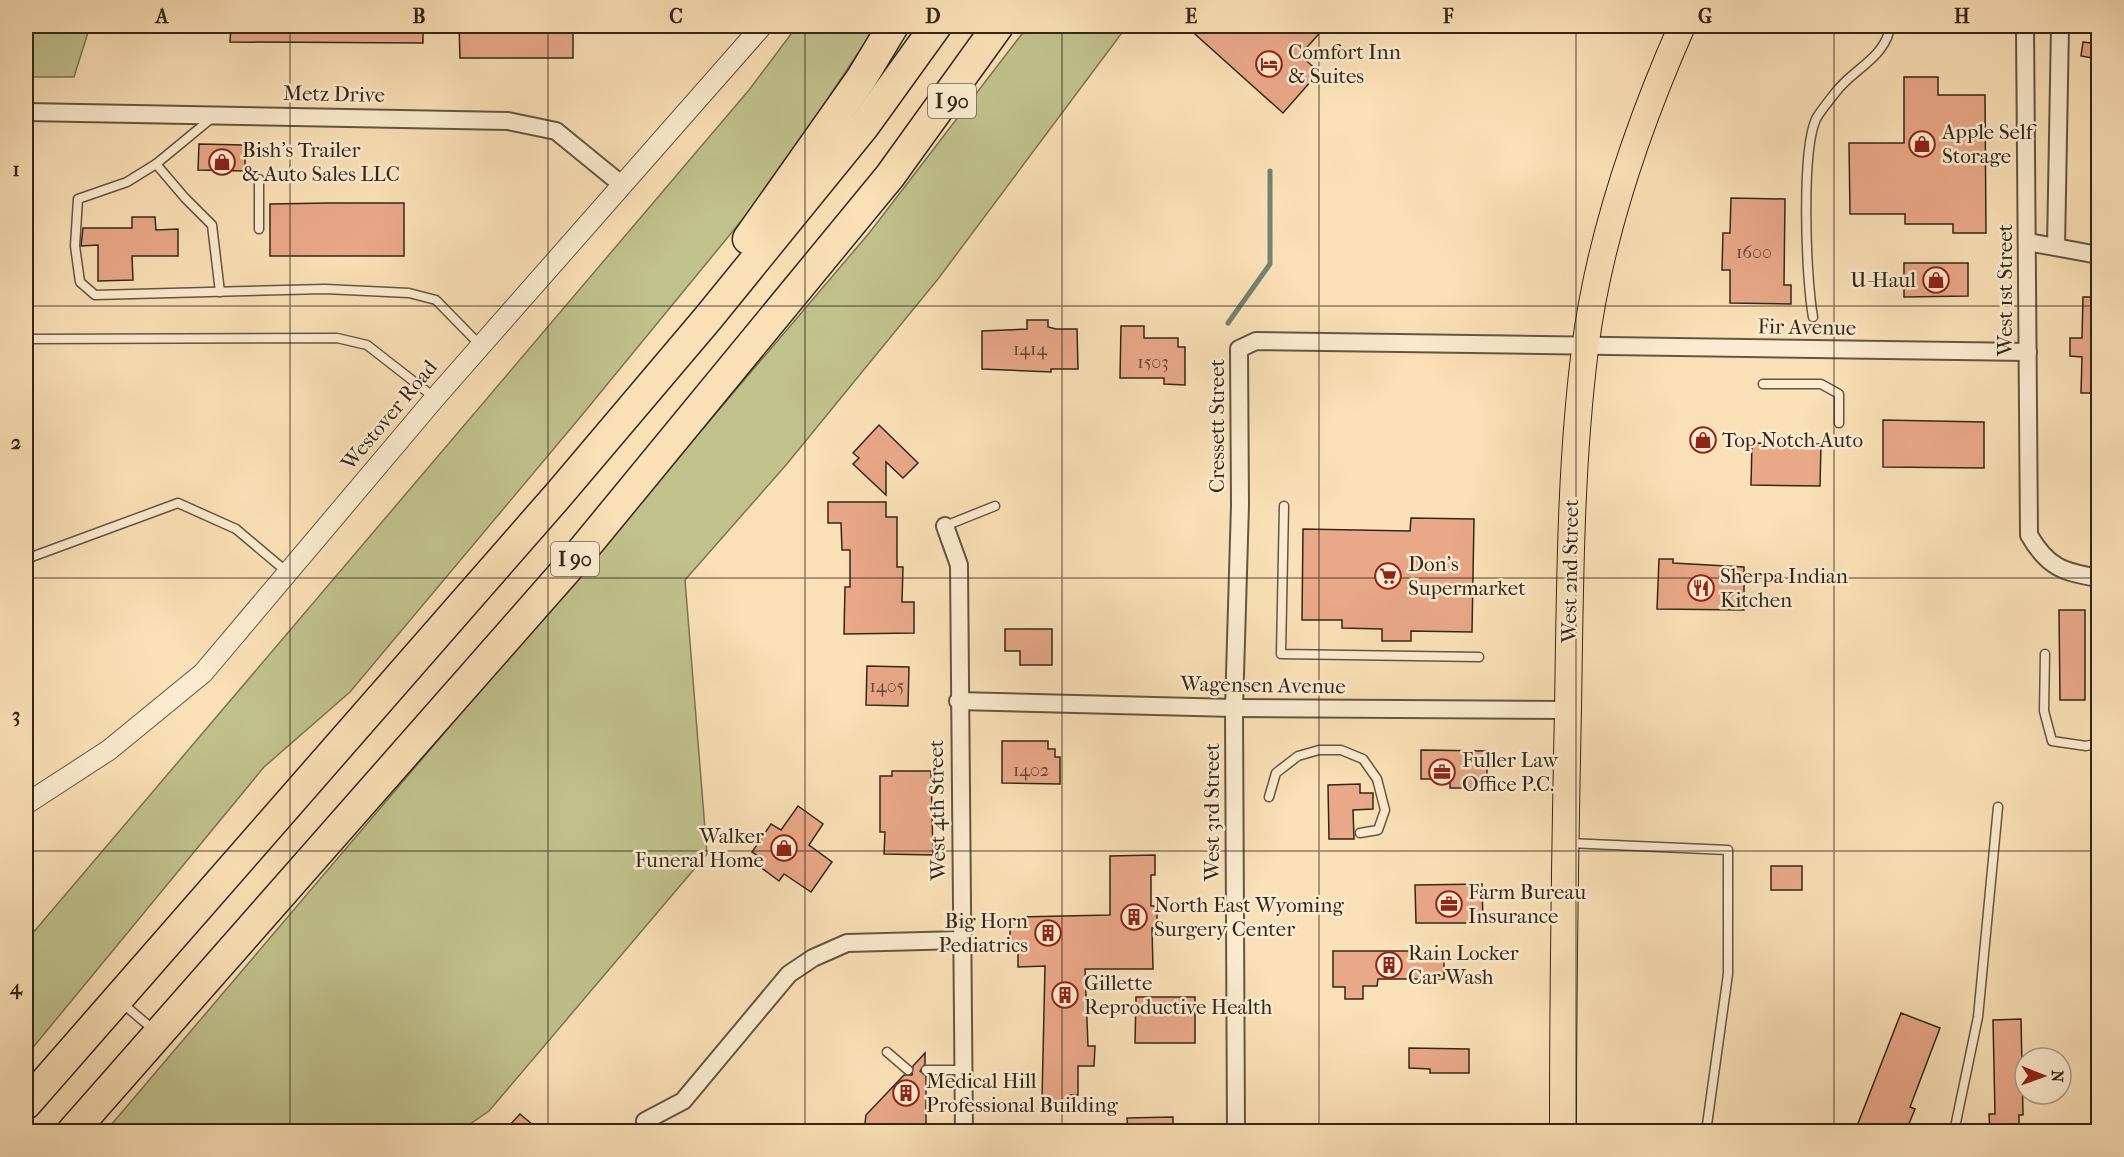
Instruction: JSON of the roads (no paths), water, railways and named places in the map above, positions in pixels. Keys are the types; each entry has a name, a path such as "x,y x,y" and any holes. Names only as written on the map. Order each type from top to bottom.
{"highway":[{"name":"I 90","path":"560,493 769,210 861,79 893,26"},
{"name":"I 90","path":"26,1104 560,493 709,317 864,126 936,26"},
{"name":"I 90","path":"890,176 998,26"},
{"name":"I 90","path":"72,1131 568,568 1013,26"}],"main road":[{"name":"West 2nd Street","path":"1563,1131 1564,843 1571,508 1585,347 1608,233 1657,83 1682,26"}],"street":[{"name":"Westover Road","path":"26,804 109,750 203,673 435,398 762,26"},
{"name":"West 1st Street","path":"2025,26 2029,535 2039,552 2063,572 2098,578"},
{"path":"2056,247 2060,26"},
{"name":"Metz Drive","path":"26,112 508,121 556,131 621,184"},
{"path":"2028,242 2098,255"},
{"name":"Cressett Street","path":"1234,708 1240,517 1239,349 1256,341 1585,347"},
{"name":"Fir Avenue","path":"1585,347 2028,352"},
{"name":"West 4th Street","path":"945,526 959,565 958,701 964,1131"},
{"name":"Wagensen Avenue","path":"958,701 1234,708 1568,710"},
{"name":"West 3rd Street","path":"1234,708 1236,1131"},
{"path":"645,1121 683,1101 789,974 813,958 847,943 962,940"}],"lane":[{"path":"1813,317 1808,286 1808,174 1816,120 1838,89 1884,47 1889,32 1886,26"},
{"path":"216,115 156,164 127,182 78,199 75,246 80,282 95,295 325,289 409,293 436,300 480,346"},
{"path":"156,164 212,225 220,292"},
{"path":"259,179 259,229"},
{"path":"26,339 337,338 367,345 435,398"},
{"path":"1763,384 1821,384 1839,394 1839,423"},
{"path":"26,559 178,503 236,529 287,573"},
{"path":"945,526 995,506"},
{"path":"1284,506 1281,654 1479,657"},
{"path":"2045,654 2044,711 2052,741 2086,746 2098,743"},
{"path":"1269,797 1276,773 1298,756 1319,750 1341,750 1363,759 1377,779 1385,810 1378,830 1360,833"},
{"path":"1954,1131 1978,1017 1998,807"},
{"path":"1564,843 1728,850 1728,974 1706,1131"},
{"path":"117,999 158,1033"},
{"path":"887,1052 908,1070"},
{"path":"926,1071 964,1070"}],"waterway":[{"path":"1228,323 1270,264 1270,171"}],"place":[{"name":"Comfort Inn & Suites","path":"1269,64"},
{"name":"Apple Self Storage","path":"1922,144"},
{"name":"Bish's Trailer & Auto Sales LLC","path":"222,162"},
{"name":"U-Haul","path":"1936,280"},
{"name":"Top Notch Auto","path":"1703,440"},
{"name":"Don's Supermarket","path":"1388,576"},
{"name":"Sherpa Indian Kitchen","path":"1701,588"},
{"name":"Fuller Law Office P.C.","path":"1442,772"},
{"name":"Walker Funeral Home","path":"784,848"},
{"name":"Farm Bureau Insurance","path":"1449,904"},
{"name":"North East Wyoming Surgery Center","path":"1134,917"},
{"name":"Big Horn Pediatrics","path":"1048,933"},
{"name":"Rain Locker Car Wash","path":"1389,965"},
{"name":"Gillette Reproductive Health","path":"1065,995"},
{"name":"Medical Hill Professional Building","path":"906,1093"}]}
